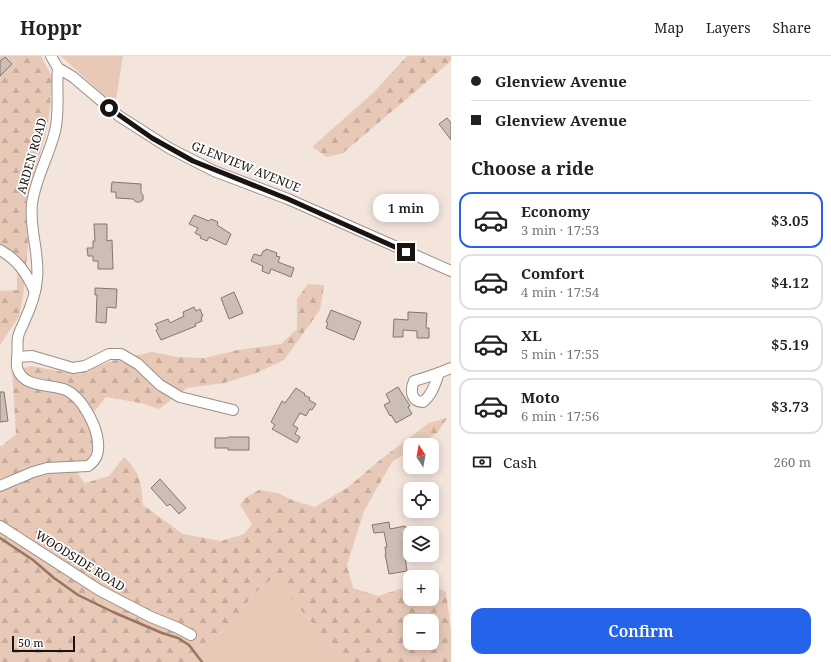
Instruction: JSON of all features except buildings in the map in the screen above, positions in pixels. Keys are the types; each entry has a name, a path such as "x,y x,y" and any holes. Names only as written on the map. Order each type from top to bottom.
{"street":[{"name":"GLENVIEW AVENUE","path":"51,56 58,68 73,77 119,116 169,148 193,161 288,199 451,271"},
{"name":"ARDEN ROAD","path":"0,486 46,468 88,466 93,463 98,454 98,439 95,428 79,400 72,393 62,389 29,382 17,370 18,336 33,301 38,270 32,224 32,201 55,132 57,116 58,68"},
{"path":"0,250 22,268 30,280 34,292"},
{"path":"18,357 32,356 73,368 85,366 110,354 121,354 138,364 160,385 180,397 233,410"},
{"path":"439,373 451,368"},
{"name":"WOODSIDE ROAD","path":"0,526 99,590 151,618 178,628 191,635"}],"green space":[{"path":"0,56 41,56 52,77 50,109 46,133 26,200 28,247 23,297 19,316 0,345 0,291 17,290 17,265 0,254"},
{"path":"61,56 123,56 115,106"},
{"path":"407,56 451,56 451,61 343,153 327,157 312,147 373,93"},
{"path":"308,284 324,285 320,310 284,360 256,373 224,383 187,388 159,409 141,403 106,397 94,412 95,444 88,459 78,474 85,483 109,476 124,457 137,473 142,490 143,505 183,534 221,541 244,534 252,524 240,505 245,498 259,490 278,493 292,500 315,507 347,488 403,443 403,455 392,462 364,511 347,565 353,588 378,596 403,588 403,606 439,606 439,588 446,592 451,631 451,662 346,662 273,578 256,592 224,630 193,652 188,662 0,662 0,446 16,434 12,371 31,366 76,374 118,359 153,352 177,357 205,358 238,350 281,344 297,329 297,299"},
{"path":"447,418 438,432 429,438 409,438 429,423"},
{"path":"273,578 346,662 188,662 193,652 224,630 256,592"}],"waterway":[{"path":"0,538 33,560 54,578 78,595 113,612 162,633 178,638 189,645 202,662"}],"route":[{"path":"109,108 152,138 193,161 288,199 406,252"}]}
